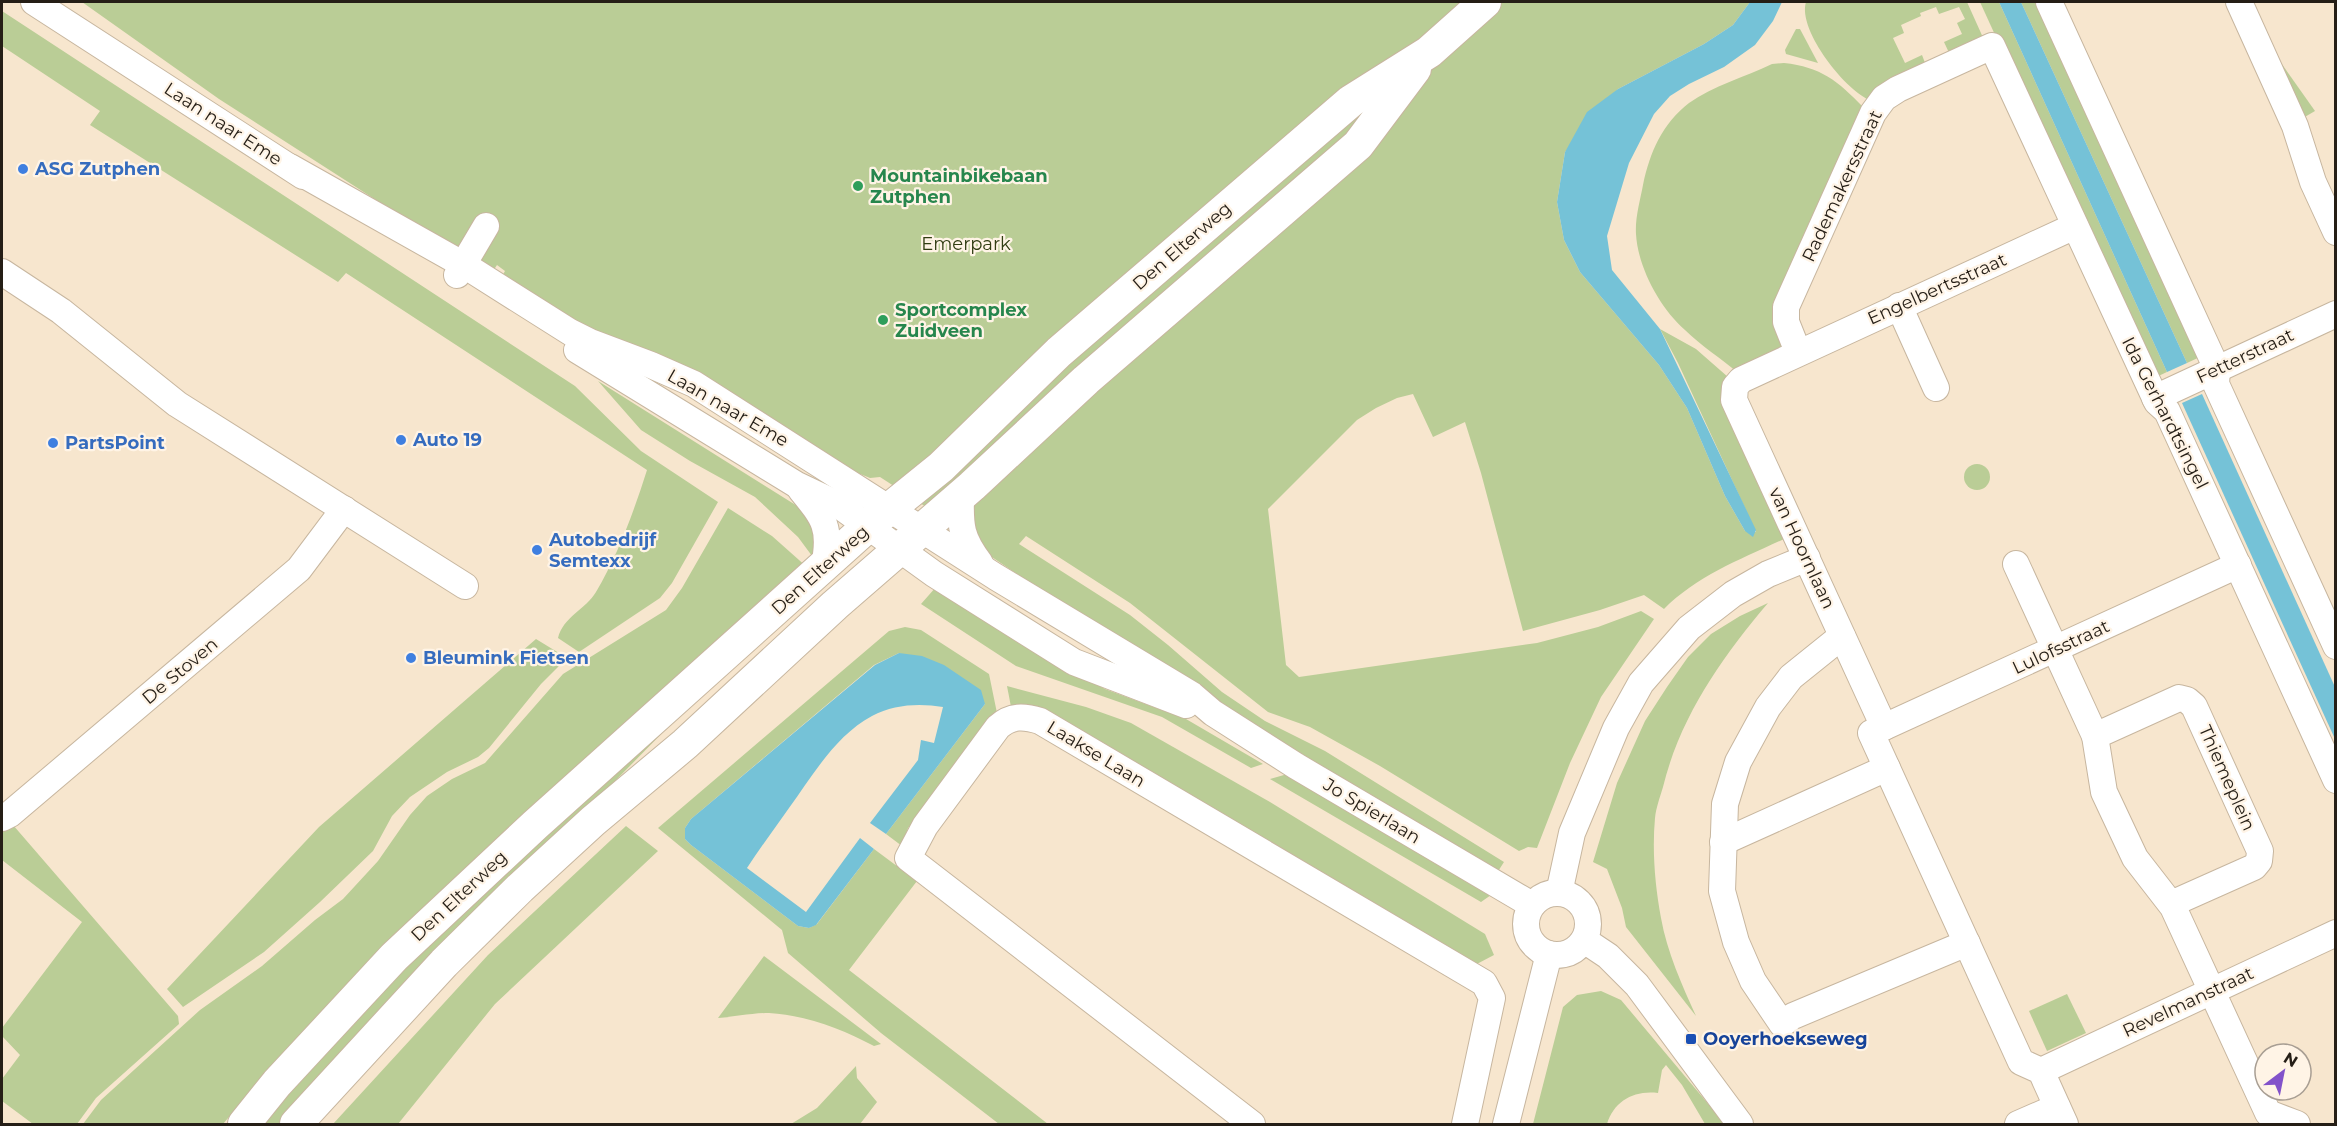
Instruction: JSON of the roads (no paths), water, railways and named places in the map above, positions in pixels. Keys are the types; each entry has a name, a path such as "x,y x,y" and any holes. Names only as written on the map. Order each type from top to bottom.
{"main road":[{"name":"Den Elterweg","path":"244,1125 277,1083 394,957 535,825 878,517 941,466 1059,352 1351,101 1429,52 1485,2"},
{"name":"Den Elterweg","path":"296,1125 429,980 520,888 593,821 685,744 835,605 961,496 1086,380 1358,145 1429,52"},
{"path":"236,1125 277,1083"}],"street":[{"name":"Laan naar Eme","path":"34,2 290,167 460,270 797,485 837,504 878,517"},
{"name":"Laan naar Eme","path":"59,2 156,81"},
{"path":"2049,2 2208,373 2216,384 2336,646"},
{"path":"2239,2 2295,126 2313,182 2336,232"},
{"name":"Ida Gerhardtsingel","path":"1992,46 2075,226 2163,394 2168,411 2336,780"},
{"name":"Rademakersstraat","path":"1798,352 1786,322 1786,307 1873,113 1884,98 1898,89 1992,46"},
{"path":"460,270 486,226"},
{"name":"Engelbertsstraat","path":"1798,352 2075,226"},
{"name":"Laan naar Eme","path":"460,270 590,342 694,384 911,539"},
{"path":"2,272 61,311 177,404 465,586"},
{"path":"1899,306 1936,388"},
{"name":"Fetterstraat","path":"2163,394 2336,314"},
{"name":"van Hoornlaan","path":"1798,352 1741,380 1735,387 1734,400 1884,727"},
{"name":"Laan naar Eme","path":"797,485 821,514 827,530 824,566"},
{"name":"Jo Spierlaan","path":"961,496 960,526 967,546 985,570"},
{"name":"De Stoven","path":"2,818 10,814 300,569 344,509"},
{"name":"Jo Spierlaan","path":"911,539 985,570 1192,695 1213,713 1306,772 1532,905"},
{"name":"Jo Spierlaan","path":"911,539 934,574 1074,662 1213,713"},
{"path":"1559,893 1572,833 1616,728 1641,683 1689,628 1733,594 1768,574 1807,558"},
{"path":"2016,564 2095,736 2104,792 2135,858 2171,904 2211,990 2266,1119 2297,1125"},
{"name":"Lulofsstraat","path":"1884,727 2238,566"},
{"path":"1842,636 1791,677 1768,707 1738,762 1725,804 1722,891 1736,942 1753,981 1782,1024 1793,1016 1967,943"},
{"name":"Thiemeplein","path":"2095,736 2179,698 2187,700 2194,706 2260,851 2259,861 2254,867 2171,904"},
{"name":"Laakse Laan","path":"1252,1125 908,858 925,826 1007,718 1026,717 1041,721 1484,983 1492,998 1490,1014 1465,1125"},
{"path":"1884,727 1871,733 2021,1062 2041,1071 2061,1116 2018,1125"},
{"path":"1724,842 1887,768"},
{"path":"1559,893 1581,904 1587,915 1587,928 1584,940 1569,953 1549,954 1538,949 1528,934 1527,916 1532,905 1540,898 1559,893"},
{"name":"Revelmanstraat","path":"2041,1071 2336,933"},
{"path":"1584,940 1608,956 1638,985 1740,1125"},
{"path":"1506,1125 1549,954"}],"water":[{"path":"1750,2 1782,2 1773,21 1755,45 1724,67 1670,96 1654,114 1629,163 1607,236 1612,270 1660,329 1756,530 1753,537 1745,531 1725,496 1687,408 1659,365 1580,272 1564,240 1557,202 1565,152 1587,112 1618,89 1704,44 1733,25"},
{"path":"1999,2 2021,2 2187,363 2167,372"},
{"path":"2202,394 2335,687 2335,739 2182,403"},
{"path":"899,653 922,656 944,665 981,690 985,704 886,834 870,823 918,760 921,740 934,743 943,707 907,706 880,712 859,724 836,745 747,868 806,912 860,838 874,849 816,925 809,928 798,926 691,845 685,839 685,828 691,819 875,665"}],"place":[{"name":"ASG Zutphen","path":"23,169"},
{"name":"Mountainbikebaan Zutphen","path":"858,186"},
{"name":"Sportcomplex Zuidveen","path":"883,320"},
{"name":"Auto 19","path":"401,440"},
{"name":"PartsPoint","path":"53,443"},
{"name":"Autobedrijf Semtexx","path":"537,550"},
{"name":"Bleumink Fietsen","path":"411,658"},
{"name":"Ooyerhoekseweg","path":"1691,1039"}],"park label":[{"name":"Emerpark","path":"966,244"}]}
